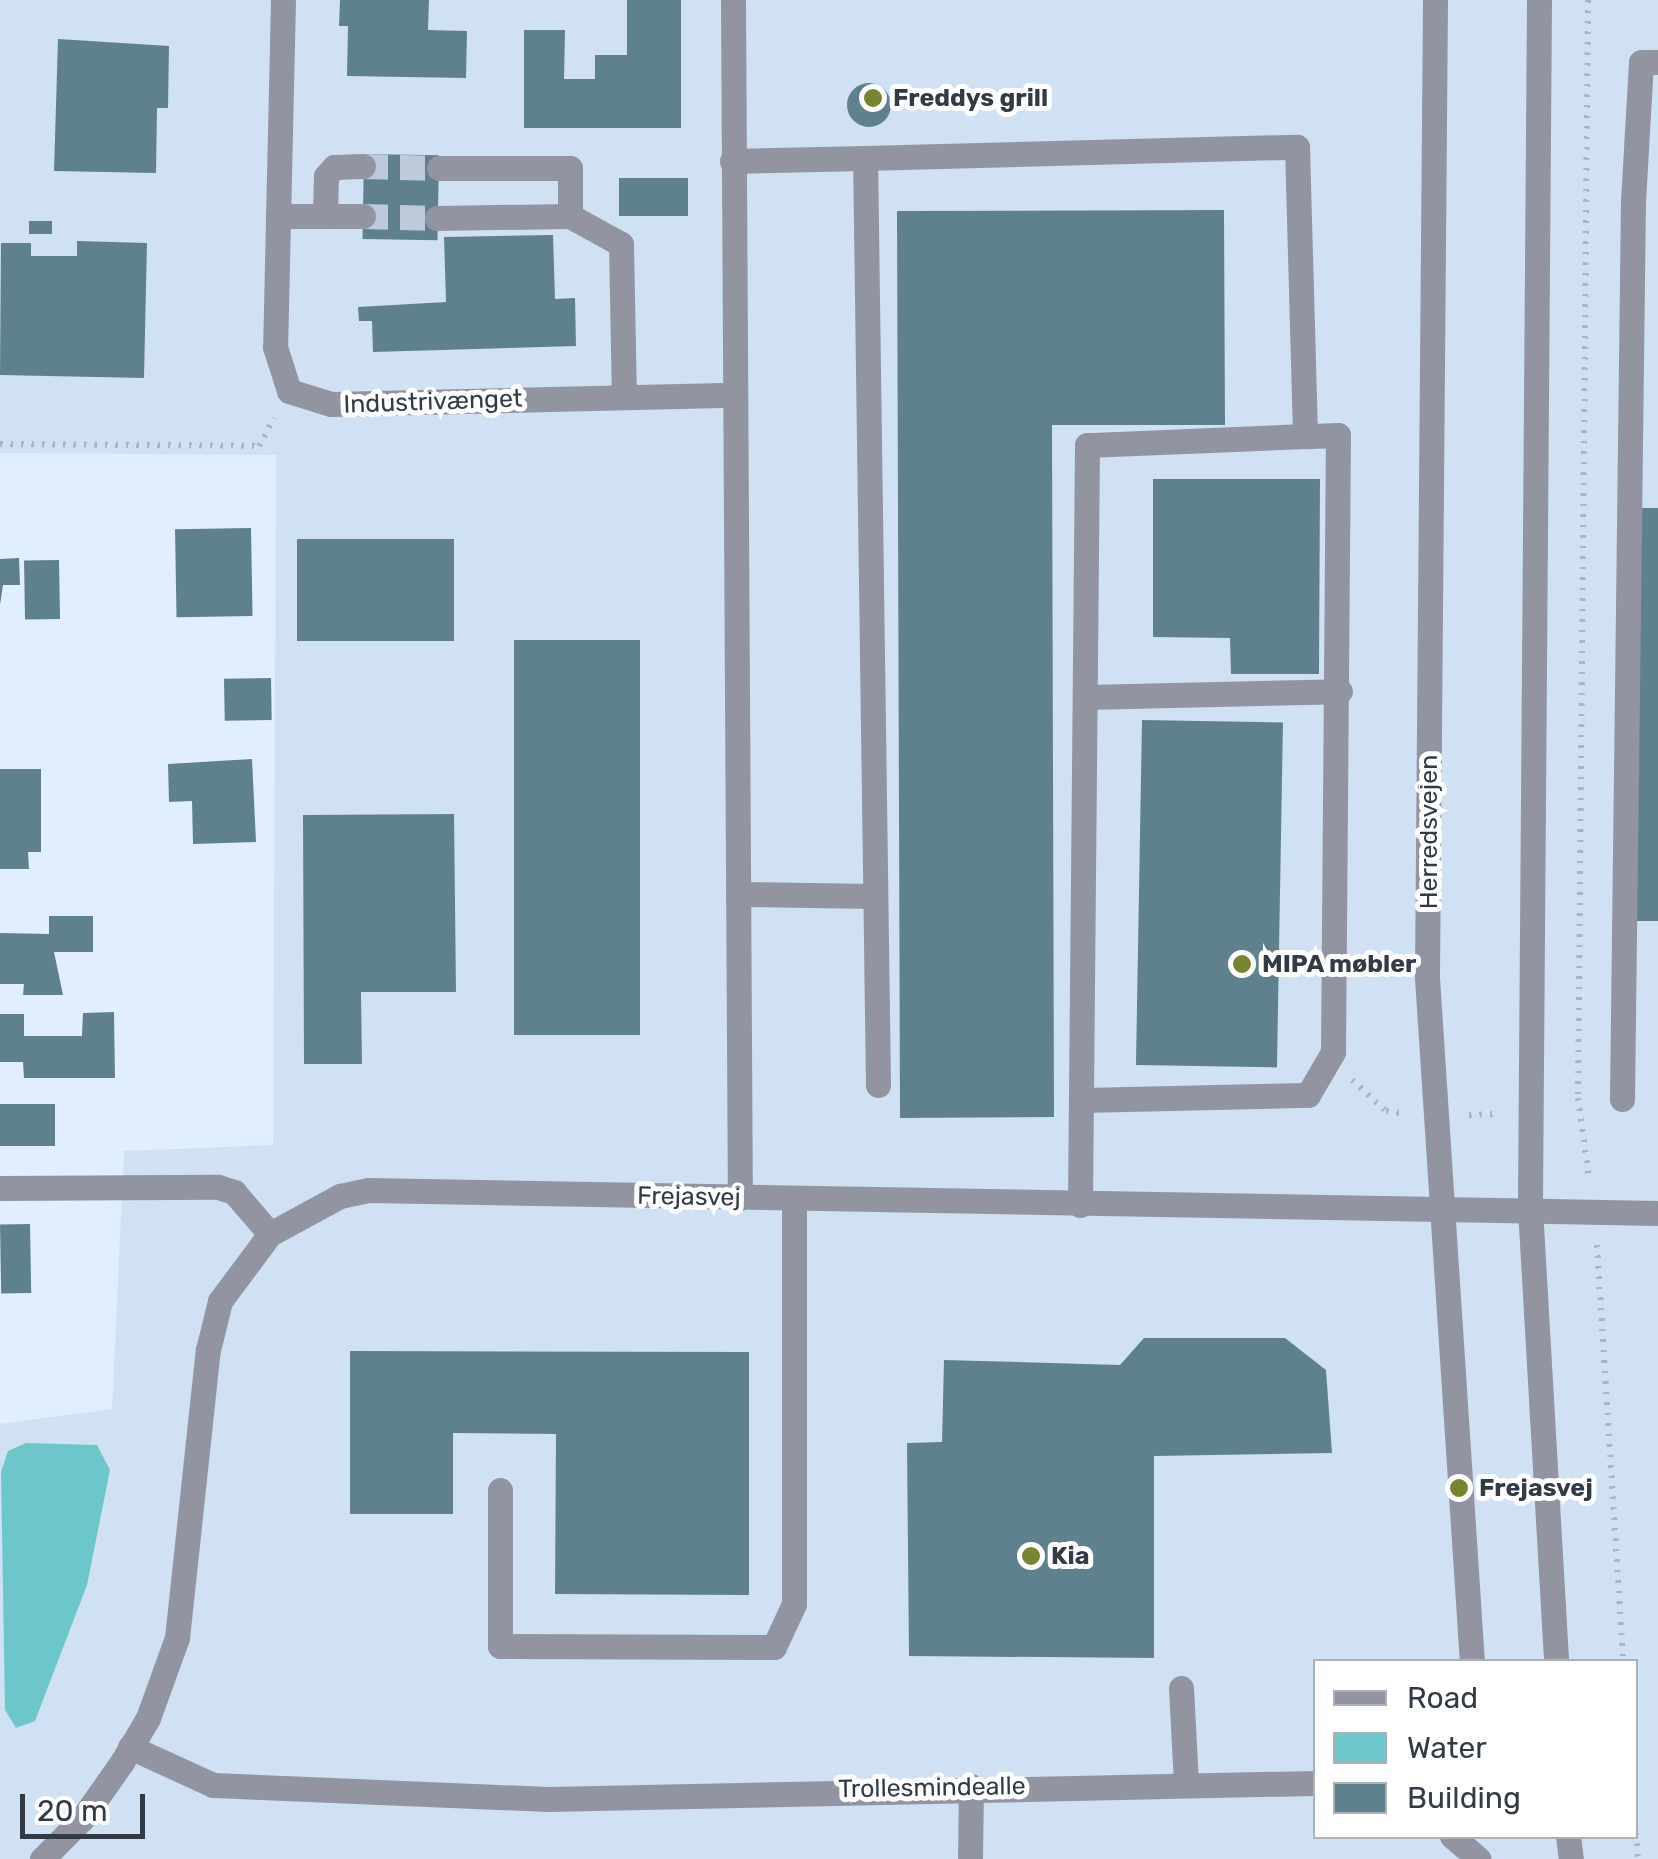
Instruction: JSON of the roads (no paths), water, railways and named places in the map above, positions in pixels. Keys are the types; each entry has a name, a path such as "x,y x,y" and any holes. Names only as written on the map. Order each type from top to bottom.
{"street":[{"path":"283,0 278,216 363,216"},
{"path":"733,0 740,1198"},
{"name":"Herredsvejen","path":"1435,0 1428,978 1438,1212 1472,1659"},
{"path":"1538,0 1530,1208 1556,1659"},
{"path":"1622,1100 1632,202 1640,62 1658,62"},
{"path":"732,161 1297,147 1305,436"},
{"path":"865,158 878,1085"},
{"path":"325,216 326,176 334,167 363,166"},
{"path":"439,168 570,168 570,216"},
{"name":"Industrivænget","path":"278,216 275,347 288,391 331,404 734,395"},
{"path":"437,218 570,216 620,244 624,396"},
{"path":"1080,1205 1087,445 1338,435 1340,691 1333,1052 1308,1094 1082,1100"},
{"path":"1085,697 1340,691"},
{"path":"738,894 874,896"},
{"path":"0,1188 218,1187 234,1192 270,1234"},
{"name":"Frejasvej","path":"126,1755 177,1638 208,1350 220,1302 270,1234 294,1216 368,1190 1438,1212 1530,1208 1658,1214"},
{"path":"500,1490 500,1646 774,1646 794,1604 794,1199"},
{"path":"1181,1688 1186,1784"},
{"path":"42,1859 82,1819 126,1755"},
{"name":"Trollesmindealle","path":"126,1755 214,1784 548,1800 971,1786 1313,1783"},
{"path":"970,1859 971,1786"},
{"path":"1455,1839 1478,1859"}],"water":[{"path":"26,1443 97,1445 110,1470 87,1585 35,1721 16,1728 5,1710 1,1472 8,1451"}],"tunnel":[{"path":"363,166 439,168"},
{"path":"363,216 437,218"}],"place":[{"name":"Freddys grill","path":"873,98"},
{"name":"MIPA møbler","path":"1242,964"},
{"name":"Frejasvej","path":"1459,1488"},
{"name":"Kia","path":"1031,1556"}]}
